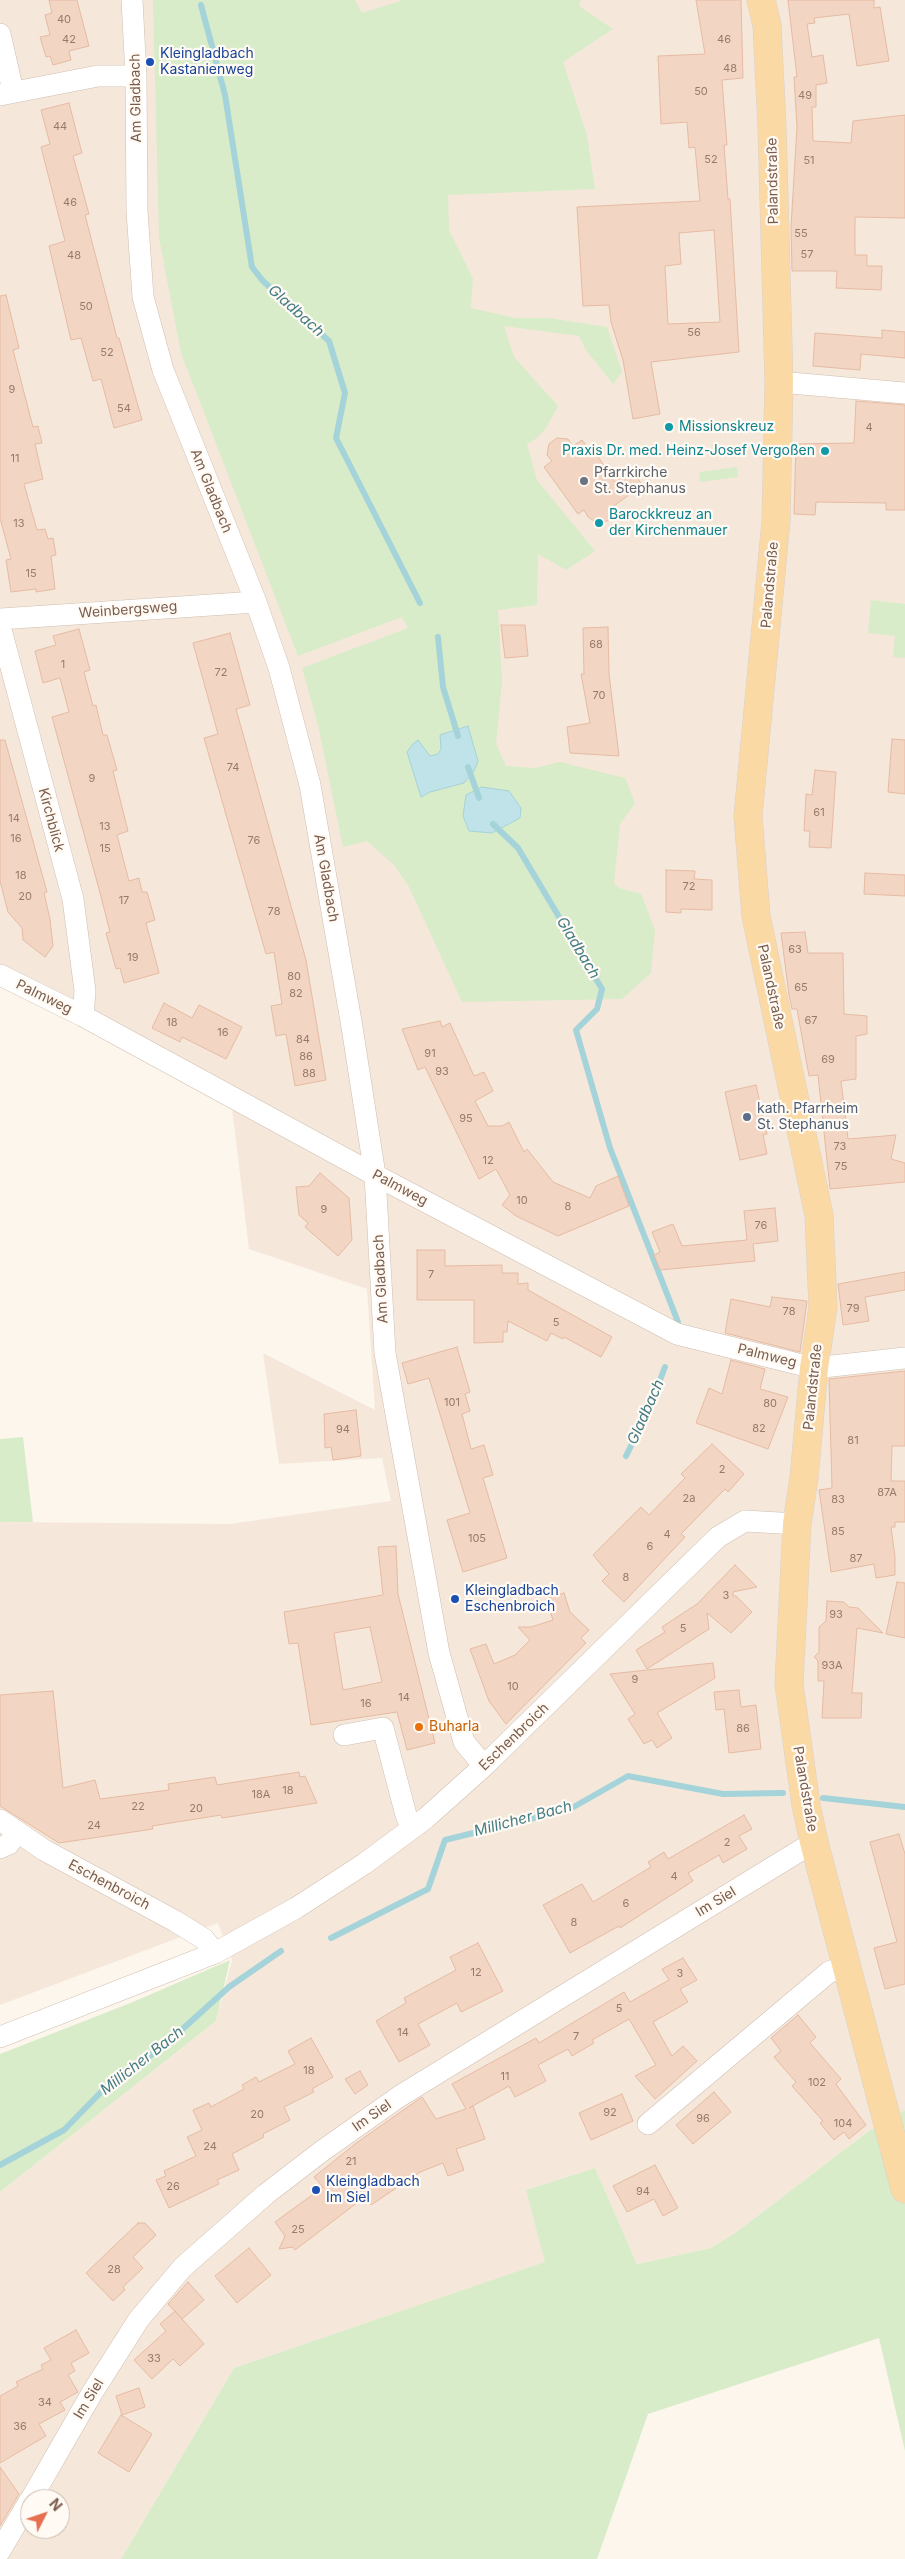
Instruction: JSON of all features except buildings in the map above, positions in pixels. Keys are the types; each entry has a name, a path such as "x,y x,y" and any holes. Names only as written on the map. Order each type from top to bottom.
{"main road":[{"name":"Palandstraße","path":"761,0 767,25 772,128 779,382 776,520 762,687 751,767 748,816 756,916 819,1215 822,1307 814,1368 804,1478 797,1524 788,1684 806,1805 814,1842 835,1915 846,1966 905,2189"}],"street":[{"name":"Am Gladbach","path":"132,0 136,76 137,211 143,297 163,370 256,602 279,668 310,785 352,1027 375,1175 385,1353 439,1653 464,1742 484,1766"},
{"path":"0,34 6,93 98,76 136,76"},
{"path":"779,382 905,393"},
{"name":"Weinbergsweg","path":"0,619 256,602"},
{"name":"Kirchblick","path":"0,626 73,899 85,991 84,1016"},
{"name":"Palmweg","path":"0,975 84,1016 375,1175 677,1334 814,1368"},
{"path":"814,1368 905,1358"},
{"name":"Eschenbroich","path":"0,2036 215,1953 296,1908 364,1864 412,1828 484,1766 718,1537 745,1521 797,1524"},
{"path":"344,1736 383,1728 406,1815 412,1828"},
{"path":"0,1848 8,1844 8,1826"},
{"name":"Eschenbroich","path":"8,1826 44,1850 175,1921 204,1939 215,1953"},
{"name":"Im Siel","path":"36,2489 92,2393 139,2319 183,2267 266,2194 306,2162 400,2096 814,1842"},
{"path":"648,2124 829,1972 846,1966"},
{"name":"Im Siel","path":"0,2552 20,2517"}],"shaded area":[{"path":"0,0 905,0 905,2110 869,2131 735,2233 711,2248 637,2264 595,2168 526,2190 546,2262 234,2368 121,2559 0,2559 0,2192 216,2021 232,1960 218,1923 0,2005 0,1522 230,1524 391,1501 382,1458 279,1464 263,1353 375,1410 367,1289 249,1249 232,1108 0,966"}],"green space":[{"path":"153,0 355,0 362,13 403,0 581,0 579,6 613,29 563,62 587,135 595,189 448,195 449,230 473,279 471,308 515,318 549,318 607,327 622,372 613,384 586,350 579,336 504,326 514,357 558,406 546,428 537,438 527,444 537,480 595,551 566,570 538,554 537,605 498,610 502,681 496,744 506,766 535,768 560,762 625,778 635,803 620,824 614,883 619,888 641,894 655,930 651,973 622,999 462,1002 409,887 394,865 367,841 343,847 318,725 302,668 408,628 402,617 298,656 181,353 159,238"},
{"path":"737,467 738,477 700,482 699,472"},
{"path":"871,600 905,604 905,658 893,657 895,636 868,633"},
{"path":"23,1437 33,1522 0,1522 0,1439"},
{"path":"230,1960 216,2021 0,2192 0,2054 133,2002"},
{"path":"905,2110 905,2451 879,2338 648,2414 597,2559 121,2559 234,2368 545,2262 526,2190 595,2168 637,2264 711,2248 735,2233 869,2131"}],"water":[{"path":"468,726 478,761 474,771 464,783 430,792 421,797 407,752 418,740 430,756 438,754 441,749 440,735"},
{"path":"482,787 509,791 521,808 520,818 492,833 469,831 463,816 466,795"}],"waterway":[{"name":"Gladbach","path":"201,5 225,95 252,267 263,281 329,341 345,393 336,438 420,603"},
{"name":"Gladbach","path":"438,637 443,687 458,736"},
{"name":"Gladbach","path":"468,767 479,798"},
{"name":"Gladbach","path":"493,824 518,848 602,989 597,1009 576,1030 610,1148 678,1322"},
{"name":"Gladbach","path":"626,1456 648,1411 665,1367"},
{"name":"Millicher Bach","path":"331,1938 428,1889 445,1840 570,1809 628,1776 723,1794 783,1793"},
{"name":"Millicher Bach","path":"823,1798 905,1807"},
{"name":"Millicher Bach","path":"0,2165 64,2130 103,2090 166,2044 229,1987 281,1951"}],"place":[{"name":"Kleingladbach Kastanienweg","path":"150,62"},
{"name":"Missionskreuz","path":"669,427"},
{"name":"Praxis Dr. med. Heinz-Josef Vergoßen","path":"825,451"},
{"name":"Pfarrkirche St. Stephanus","path":"584,481"},
{"name":"Barockkreuz an der Kirchenmauer","path":"599,523"},
{"name":"kath. Pfarrheim St. Stephanus","path":"747,1117"},
{"name":"Kleingladbach Eschenbroich","path":"455,1599"},
{"name":"Buharla","path":"419,1727"},
{"name":"Kleingladbach Im Siel","path":"316,2190"}]}
